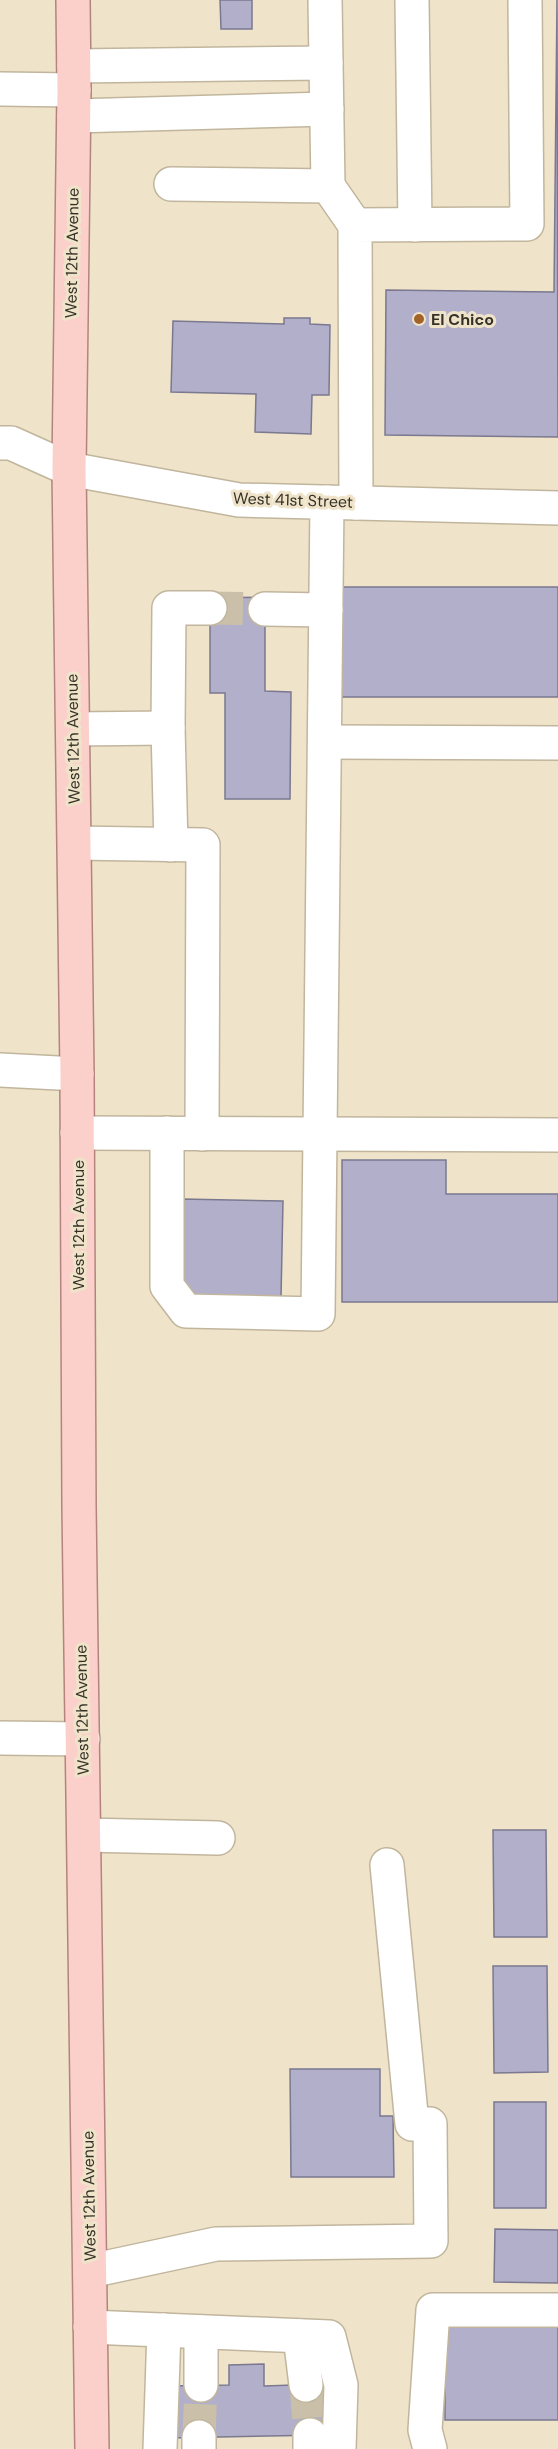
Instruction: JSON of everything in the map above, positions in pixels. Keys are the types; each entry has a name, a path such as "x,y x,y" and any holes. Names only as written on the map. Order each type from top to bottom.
{"main road":[{"name":"West 12th Avenue","path":"74,0 69,469 92,2449"}],"street":[{"path":"167,1134 167,1286 186,1311 318,1314 326,610 342,502 355,225 328,186 325,0"},
{"path":"412,0 416,225"},
{"path":"355,225 527,224 525,0"},
{"path":"74,91 326,63"},
{"path":"0,89 74,91 327,109"},
{"path":"171,184 328,186"},
{"name":"West 41st Street","path":"0,443 11,443 69,469 239,500 558,508"},
{"path":"171,844 168,728 169,608 210,608"},
{"path":"265,609 326,610"},
{"path":"73,729 168,728"},
{"path":"325,742 558,743"},
{"path":"75,843 203,845 202,1134"},
{"path":"0,1070 77,1074"},
{"path":"77,1133 558,1135"},
{"path":"0,1738 83,1739"},
{"path":"85,1835 218,1838"},
{"path":"90,2271 216,2244 431,2241 430,2124 412,2124 387,1865"},
{"path":"430,2449 424,2430 434,2310 558,2310"},
{"path":"90,2327 329,2337 341,2385 339,2449"},
{"path":"160,2449 164,2330"},
{"path":"201,2332 201,2385"},
{"path":"300,2336 306,2385"}],"building":[{"path":"220,0 252,0 252,29 221,29"},
{"path":"557,0 558,437 385,435 386,290 554,292"},
{"path":"284,318 310,318 310,324 330,325 329,395 312,395 311,434 255,432 256,394 171,392 173,321 284,324"},
{"path":"341,587 558,587 558,697 341,697"},
{"path":"265,597 265,691 291,692 290,799 225,799 225,693 210,693 210,598"},
{"path":"342,1160 446,1160 446,1194 558,1194 558,1302 342,1302"},
{"path":"182,1199 283,1201 281,1298 181,1295"},
{"path":"493,1830 546,1830 547,1937 494,1937"},
{"path":"493,1966 547,1966 548,2072 494,2073"},
{"path":"290,2069 380,2069 380,2116 393,2116 394,2177 291,2177"},
{"path":"494,2102 546,2102 546,2208 494,2208"},
{"path":"495,2229 558,2230 558,2283 494,2282"},
{"path":"445,2323 558,2324 558,2420 445,2420"},
{"path":"264,2364 264,2386 324,2384 325,2435 170,2438 169,2386 229,2385 229,2365"}],"tunnel":[{"path":"210,608 265,609"},
{"path":"199,2437 201,2385"},
{"path":"306,2385 310,2435"}],"place":[{"name":"El Chico","path":"419,319"}]}
